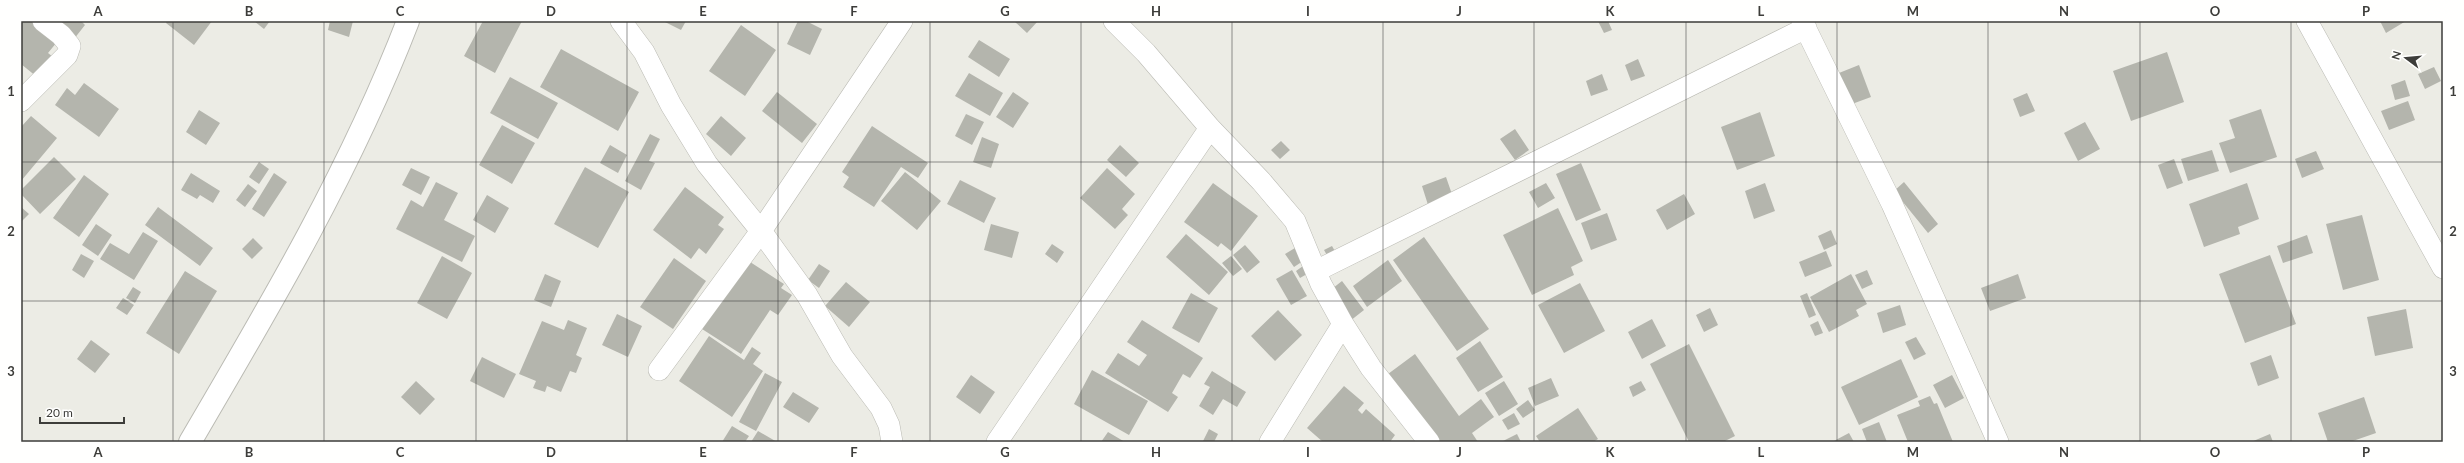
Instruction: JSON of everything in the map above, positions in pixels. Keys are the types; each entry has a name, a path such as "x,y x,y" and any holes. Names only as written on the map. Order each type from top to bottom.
{"highway":[{"path":"190,442 289,272 384,82 408,21"}],"street":[{"path":"21,102 67,55 70,46 61,35 43,21"},
{"path":"621,21 644,52 671,105 707,164 761,231 807,295 842,356 881,408 889,424 892,442"},
{"path":"659,370 761,231 902,21"},
{"path":"1114,21 1146,53 1210,128 1261,181 1295,221 1321,284 1343,324 1371,368 1429,442"},
{"path":"2307,21 2443,268"},
{"path":"1316,271 1804,25 1892,204 1998,442"},
{"path":"997,442 1210,128"},
{"path":"1270,442 1343,324"}],"building":[{"path":"21,21 32,21 57,42 48,53 53,57 37,77 21,64"},
{"path":"63,21 81,21 85,25 74,39 58,27"},
{"path":"167,21 212,21 194,45 166,23"},
{"path":"254,21 270,21 264,29"},
{"path":"330,21 353,21 349,37 328,30"},
{"path":"483,21 522,21 495,73 464,56"},
{"path":"663,21 686,21 681,30"},
{"path":"798,21 806,21 822,29 810,55 787,44"},
{"path":"1014,21 1038,21 1027,33"},
{"path":"1598,21 1608,21 1612,30 1604,33"},
{"path":"2380,21 2406,21 2386,33"},
{"path":"741,25 776,50 745,96 709,71"},
{"path":"979,40 1010,59 999,77 968,57"},
{"path":"561,49 639,92 618,131 540,87"},
{"path":"2167,52 2184,102 2131,121 2113,71"},
{"path":"1638,59 1645,76 1631,81 1625,65"},
{"path":"1859,65 1871,97 1852,104 1839,73"},
{"path":"2434,67 2441,81 2425,89 2418,74"},
{"path":"969,73 1003,93 990,116 955,96"},
{"path":"1602,74 1608,90 1591,96 1586,81"},
{"path":"510,77 558,103 538,139 490,113"},
{"path":"2405,80 2410,96 2395,100 2391,85"},
{"path":"84,83 119,109 99,137 55,105 67,88 75,95"},
{"path":"777,92 817,124 802,143 762,111"},
{"path":"1013,92 1029,103 1013,128 996,117"},
{"path":"2027,93 2035,111 2020,117 2013,99"},
{"path":"2408,101 2415,120 2389,130 2381,111"},
{"path":"2261,109 2277,157 2230,173 2219,143 2235,138 2229,120"},
{"path":"199,110 220,123 206,145 186,132"},
{"path":"1760,112 1775,156 1737,170 1721,127"},
{"path":"966,114 984,122 972,145 955,136"},
{"path":"31,116 57,138 21,181 21,127"},
{"path":"721,116 746,138 731,156 706,134"},
{"path":"2085,122 2100,149 2078,161 2064,133"},
{"path":"502,125 535,143 512,184 479,165"},
{"path":"872,126 928,163 918,178 901,167 874,207 843,187 849,177 842,172"},
{"path":"1515,129 1529,150 1515,160 1500,139"},
{"path":"650,134 660,139 649,161 655,163 641,190 625,181"},
{"path":"982,137 999,144 991,168 973,162"},
{"path":"1281,141 1290,150 1280,159 1271,150"},
{"path":"610,145 627,155 618,173 600,163"},
{"path":"1120,145 1139,163 1126,177 1107,160"},
{"path":"2212,150 2219,171 2188,181 2181,159"},
{"path":"2316,151 2324,169 2302,178 2295,159"},
{"path":"54,157 76,179 40,214 21,194 21,190"},
{"path":"2174,159 2183,183 2167,189 2158,165"},
{"path":"259,162 269,169 259,184 249,177"},
{"path":"1581,163 1601,210 1576,221 1556,174"},
{"path":"585,167 629,192 598,248 554,224"},
{"path":"411,168 430,177 421,195 402,185"},
{"path":"1107,168 1135,194 1122,209 1128,215 1115,229 1080,198"},
{"path":"905,172 941,201 917,230 881,201"},
{"path":"191,173 220,191 213,203 200,195 197,199 181,190"},
{"path":"274,173 287,182 264,217 252,209"},
{"path":"84,175 109,194 79,237 53,218"},
{"path":"1446,177 1454,200 1429,208 1422,186"},
{"path":"960,180 996,198 984,223 947,204"},
{"path":"436,182 458,193 444,220 475,236 462,262 396,229 411,200 423,207"},
{"path":"1904,182 1938,224 1928,233 1894,191"},
{"path":"1213,183 1258,216 1231,251 1221,243 1218,247 1184,222"},
{"path":"1546,183 1555,198 1538,208 1529,192"},
{"path":"1765,183 1775,211 1754,219 1745,191"},
{"path":"2247,183 2259,219 2238,227 2240,234 2204,247 2189,204"},
{"path":"248,184 257,191 245,207 236,200"},
{"path":"685,187 724,217 718,225 724,229 706,254 699,248 691,259 653,230"},
{"path":"1684,194 1695,214 1667,230 1656,210"},
{"path":"487,195 509,208 495,233 473,220"},
{"path":"21,207 29,214 21,222"},
{"path":"158,207 213,248 200,266 145,225"},
{"path":"1558,208 1583,261 1571,267 1574,275 1532,295 1503,235"},
{"path":"1607,213 1617,240 1591,250 1581,223"},
{"path":"2362,215 2379,280 2343,290 2326,224"},
{"path":"96,224 112,235 98,256 82,245"},
{"path":"991,224 1019,232 1012,258 984,250"},
{"path":"1831,230 1837,244 1824,250 1818,236"},
{"path":"143,232 158,241 134,280 100,259 110,243 129,254"},
{"path":"1186,234 1228,272 1209,295 1166,257"},
{"path":"2307,235 2313,253 2283,263 2277,246"},
{"path":"1424,237 1489,329 1457,351 1393,260"},
{"path":"253,238 263,248 252,259 242,249"},
{"path":"1052,244 1064,252 1057,263 1045,254"},
{"path":"1245,245 1260,262 1247,273 1233,255"},
{"path":"1332,246 1336,253 1328,257 1324,250"},
{"path":"1295,248 1303,261 1294,267 1285,254"},
{"path":"1826,251 1832,266 1805,277 1799,262"},
{"path":"81,254 94,261 84,278 72,270"},
{"path":"2270,255 2296,324 2245,343 2219,274"},
{"path":"442,256 472,273 447,319 417,303"},
{"path":"1231,256 1242,269 1233,276 1222,263"},
{"path":"674,258 706,281 673,329 640,307"},
{"path":"747,260 784,284 781,288 792,295 778,315 770,310 741,354 702,329"},
{"path":"1388,260 1402,281 1367,307 1353,286"},
{"path":"819,264 830,271 819,288 808,280"},
{"path":"1303,266 1307,274 1300,278 1296,271"},
{"path":"1292,270 1307,296 1291,305 1276,279"},
{"path":"1867,270 1873,284 1862,289 1855,275"},
{"path":"185,271 217,291 179,354 146,333"},
{"path":"545,274 561,281 551,307 534,300"},
{"path":"1851,274 1867,304 1856,310 1859,316 1829,332 1810,297"},
{"path":"2018,274 2026,298 1990,311 1981,288"},
{"path":"1342,281 1364,310 1350,321 1328,292"},
{"path":"846,282 870,302 849,327 825,306"},
{"path":"1580,283 1605,331 1564,353 1538,305"},
{"path":"133,287 141,292 135,303 126,298"},
{"path":"1191,293 1218,308 1199,343 1172,328"},
{"path":"1807,293 1816,315 1809,318 1800,296"},
{"path":"123,298 134,305 127,315 116,308"},
{"path":"1900,305 1906,325 1883,333 1877,313"},
{"path":"1710,308 1718,325 1704,332 1696,315"},
{"path":"2406,309 2413,348 2375,356 2367,317"},
{"path":"1278,310 1302,335 1275,361 1251,336"},
{"path":"617,314 642,326 628,357 602,345"},
{"path":"1652,319 1666,346 1642,359 1628,332"},
{"path":"568,320 587,328 576,355 582,358 576,373 570,371 561,392 547,386 545,392 533,388 536,381 519,374 542,321 564,330"},
{"path":"1142,320 1203,358 1190,378 1183,374 1172,393 1178,397 1168,412 1105,373 1118,353 1139,366 1147,355 1127,342"},
{"path":"1818,321 1823,333 1815,336 1810,325"},
{"path":"709,336 744,360 752,347 761,353 753,364 763,371 732,417 679,381"},
{"path":"1916,337 1926,354 1914,360 1905,342"},
{"path":"91,340 110,354 95,373 77,359"},
{"path":"1480,341 1503,377 1478,392 1456,358"},
{"path":"1689,344 1735,436 1723,442 1689,442 1650,364"},
{"path":"1415,354 1459,416 1481,399 1494,417 1472,433 1478,442 1438,442 1388,374"},
{"path":"2271,355 2279,378 2258,386 2250,363"},
{"path":"482,357 516,374 504,398 470,381"},
{"path":"1901,359 1918,397 1859,425 1841,387"},
{"path":"1092,370 1148,401 1129,435 1074,404"},
{"path":"1212,371 1246,392 1237,407 1223,399 1213,415 1199,406 1210,387 1204,384"},
{"path":"765,373 782,382 756,431 739,422"},
{"path":"971,375 995,392 980,414 956,397"},
{"path":"1952,375 1964,398 1945,408 1933,385"},
{"path":"1551,378 1559,396 1535,406 1528,388"},
{"path":"416,381 435,399 420,415 401,397"},
{"path":"1504,381 1518,404 1499,416 1485,393"},
{"path":"1641,381 1646,390 1633,397 1629,387"},
{"path":"1344,386 1364,403 1358,410 1362,414 1366,409 1395,435 1390,442 1323,442 1307,428"},
{"path":"793,392 819,408 809,423 783,407"},
{"path":"1930,396 1934,404 1937,403 1953,442 1908,442 1897,415 1920,406 1918,401"},
{"path":"2364,397 2376,433 2350,442 2328,442 2318,413"},
{"path":"1528,400 1535,410 1523,418 1516,409"},
{"path":"1578,408 1598,439 1593,442 1540,442 1536,436"},
{"path":"1514,413 1520,424 1508,430 1502,420"},
{"path":"1879,422 1887,442 1867,442 1862,429"},
{"path":"732,426 749,436 745,442 722,442"},
{"path":"1209,429 1218,434 1214,442 1203,441"},
{"path":"758,431 777,442 751,442"},
{"path":"1108,432 1125,442 1101,442"},
{"path":"1849,433 1854,442 1832,442"},
{"path":"1517,434 1521,442 1501,442"},
{"path":"2270,434 2273,442 2251,442"}]}
